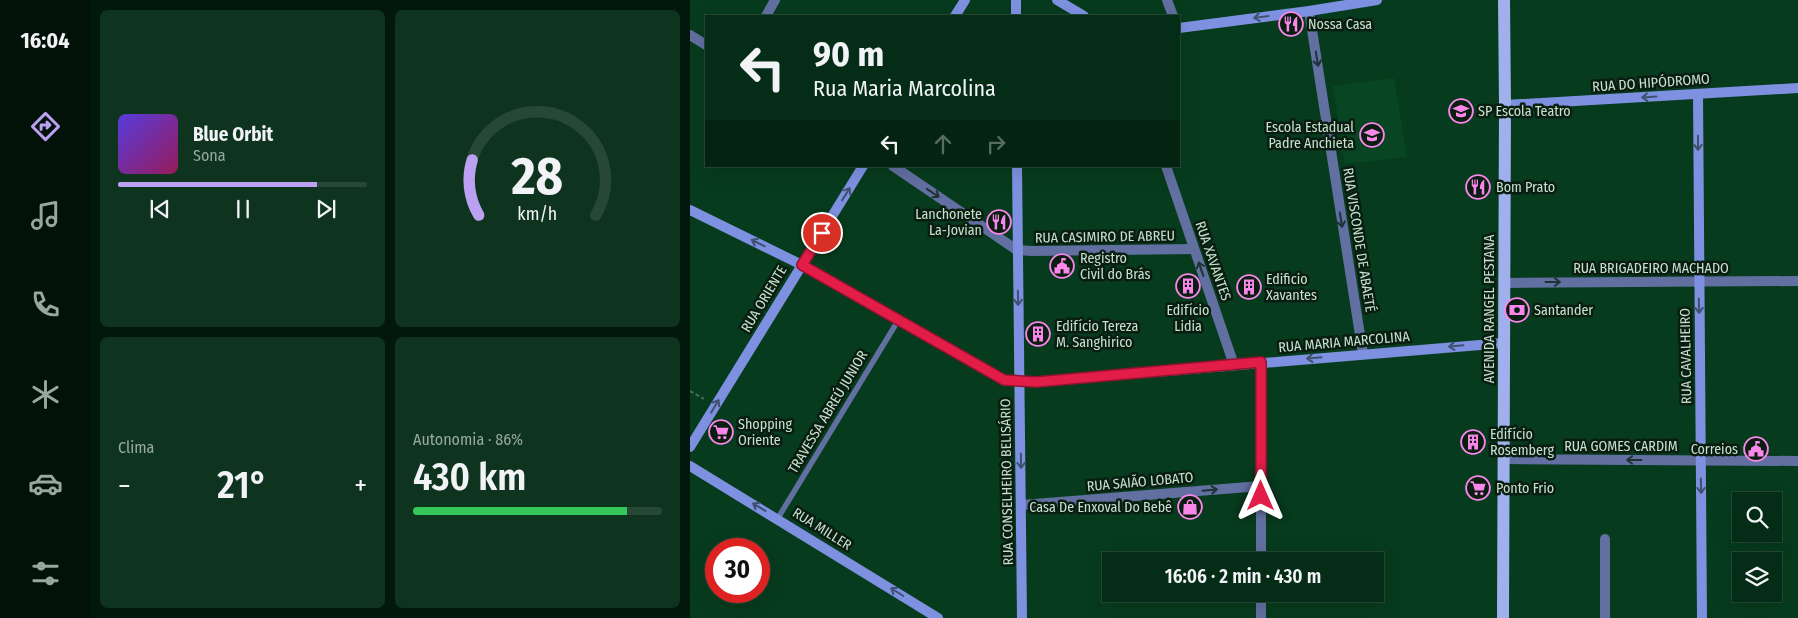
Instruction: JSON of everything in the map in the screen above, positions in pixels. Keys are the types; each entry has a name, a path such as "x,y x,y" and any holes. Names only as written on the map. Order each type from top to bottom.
{"main road":[{"name":"AVENIDA RANGEL PESTANA","path":"1503,618 1504,0"}],"street":[{"path":"767,15 775,0"},
{"path":"956,15 964,0"},
{"path":"1016,0 1016,15"},
{"path":"1057,0 1082,15"},
{"path":"1167,0 1173,15"},
{"path":"1180,28 1310,11 1377,0"},
{"name":"RUA VISCONDE DE ABAETÉ","path":"1310,11 1363,354"},
{"path":"690,35 705,44"},
{"name":"RUA DO HIPÓDROMO","path":"1505,105 1798,88"},
{"name":"RUA CAVALHEIRO","path":"1698,94 1702,618"},
{"name":"RUA ORIENTE","path":"690,447 862,167"},
{"name":"RUA CASIMIRO DE ABREU","path":"894,167 1017,250 1032,252 1194,249"},
{"name":"RUA CONSELHEIRO BELISÁRIO","path":"1017,167 1022,618"},
{"name":"RUA XAVANTES","path":"1166,167 1234,364"},
{"name":"RUA MARIA MARCOLINA","path":"690,210 802,265 1004,380 1036,382 1504,343"},
{"name":"RUA BRIGADEIRO MACHADO","path":"1504,283 1798,281"},
{"path":"1261,362 1261,552"},
{"name":"RUA GOMES CARDIM","path":"1504,459 1798,461"},
{"name":"RUA MILLER","path":"690,466 778,518 938,618"},
{"name":"RUA SAIÃO LOBATO","path":"1022,505 1261,486"},
{"path":"1604,539 1605,618"},
{"path":"1261,602 1261,618"}],"lane":[{"name":"TRAVESSA ABREÚ JUNIOR","path":"778,518 899,319"}],"path":[{"path":"690,391 704,399"}],"shaded area":[{"name":"Escola Estadual Padre Anchieta","path":"1394,78 1407,157 1345,164 1333,86"}],"place":[{"name":"Nossa Casa","path":"1291,24"},
{"name":"SP Escola Teatro","path":"1461,111"},
{"name":"Escola Estadual Padre Anchieta","path":"1372,135"},
{"name":"Bom Prato","path":"1478,187"},
{"name":"Lanchonete La-Jovian","path":"999,222"},
{"name":"Registro Civil do Brás","path":"1062,266"},
{"name":"Edifício Lidia","path":"1188,286"},
{"name":"Edificio Xavantes","path":"1249,287"},
{"name":"Santander","path":"1517,310"},
{"name":"Edifício Tereza M. Sanghirico","path":"1038,334"},
{"name":"Shopping Oriente","path":"721,432"},
{"name":"Edifício Rosemberg","path":"1473,442"},
{"name":"Correios","path":"1756,449"},
{"name":"Ponto Frio","path":"1478,488"},
{"name":"Casa De Enxoval Do Bebê","path":"1190,507"}],"route":[{"path":"822,233 802,265 1004,380 1036,382 1261,362 1261,496"}]}
